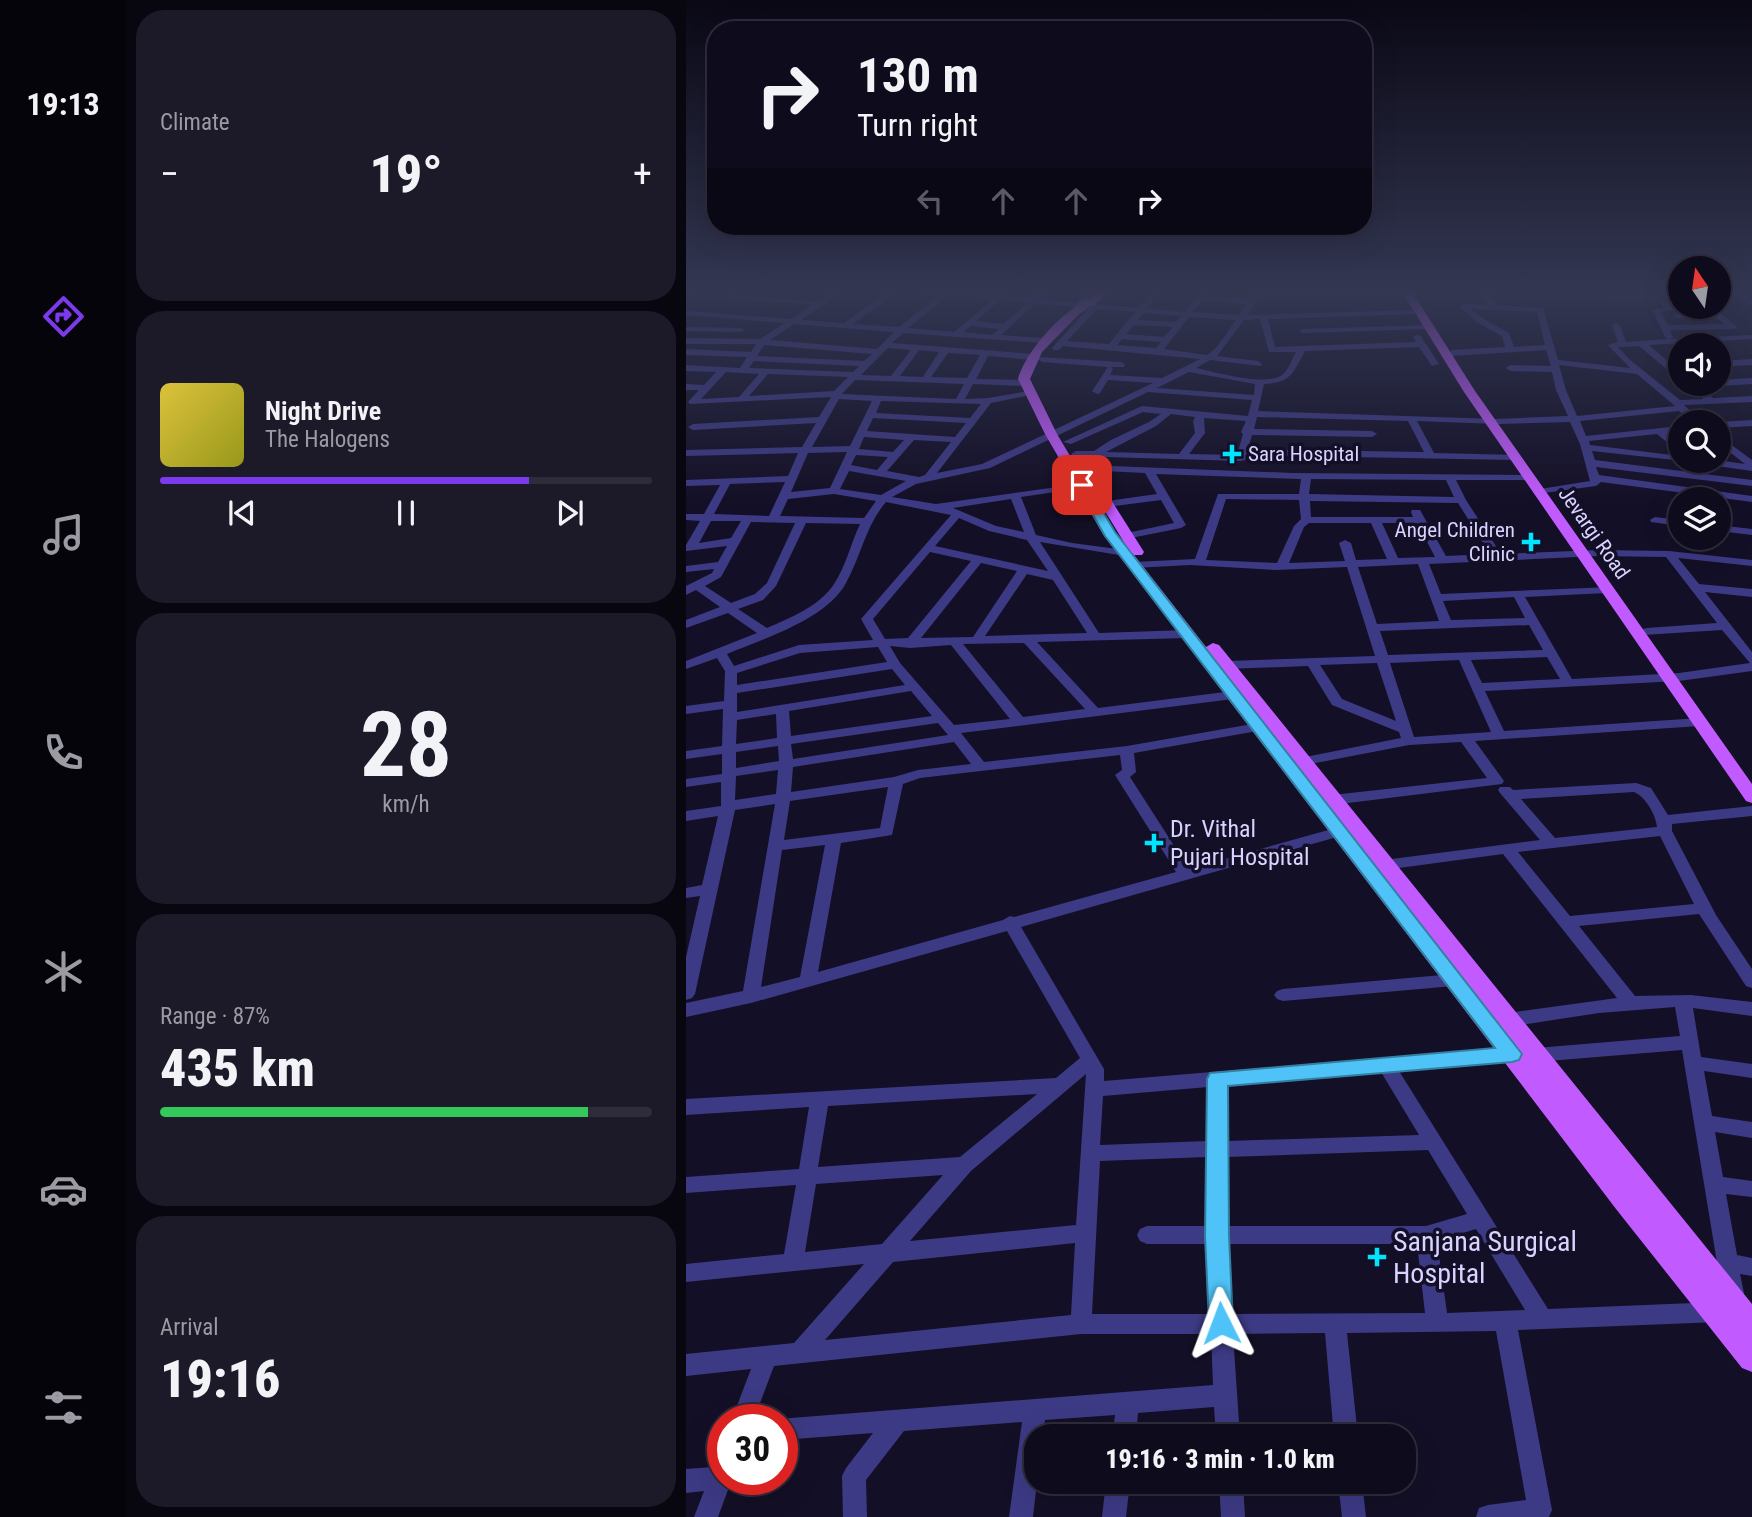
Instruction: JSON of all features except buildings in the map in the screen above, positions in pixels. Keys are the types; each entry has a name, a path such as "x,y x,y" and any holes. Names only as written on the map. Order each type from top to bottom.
{"main road":[{"path":"1033,361 1024,372 1027,388 1074,452 1110,534 1133,554 1226,665 1339,832 1512,1054 1725,1309 1752,1325"},
{"path":"1037,361 1034,381 1107,504 1133,554 1187,634 1258,727 1332,800 1536,1055 1725,1309 1752,1359"},
{"name":"Jevargi Road","path":"1452,361 1495,421 1529,477 1544,491 1588,553 1607,589 1673,677 1700,722 1752,797"},
{"path":"1457,361 1544,491"},
{"path":"1588,553 1647,632 1673,677 1752,780"}],"street":[{"path":"698,368 706,361"},
{"path":"743,370 749,361"},
{"path":"822,361 868,364"},
{"path":"773,519 806,450 837,395 871,361"},
{"path":"893,379 907,361"},
{"path":"925,380 938,361"},
{"path":"959,402 981,361"},
{"path":"1083,361 1116,365 1097,391"},
{"path":"1074,452 1073,426 1203,361"},
{"path":"1236,361 1258,364"},
{"path":"1240,378 1261,361"},
{"path":"1188,369 1259,383 1284,377 1300,361"},
{"path":"1544,491 1596,483 1585,443 1553,361"},
{"path":"1628,361 1685,410"},
{"path":"1660,361 1667,368"},
{"path":"1731,363 1752,362"},
{"path":"1510,368 1554,365 1640,372"},
{"path":"686,368 969,381 1027,388"},
{"path":"690,400 724,369"},
{"path":"742,399 766,371"},
{"path":"787,385 800,372"},
{"path":"1105,377 1165,381"},
{"path":"1731,382 1752,381"},
{"path":"1242,474 1241,455 1259,383"},
{"path":"686,387 706,387"},
{"path":"690,400 693,402 837,395 959,402 988,401 1027,388"},
{"path":"1149,390 1257,398"},
{"path":"686,665 826,602 840,584 869,521 884,499 906,484 988,465 1110,444 1157,423 1171,411 1202,393"},
{"path":"1216,415 1227,395"},
{"path":"1705,396 1711,401"},
{"path":"834,491 878,398"},
{"path":"934,507 1015,495 1074,452 1142,409 1216,415 1495,421 1574,419 1752,398"},
{"path":"1737,400 1752,411"},
{"path":"924,479 988,401"},
{"path":"1182,456 1200,433 1198,421 1201,414"},
{"path":"870,415 972,421"},
{"path":"1322,416 1325,433"},
{"path":"1364,417 1381,454"},
{"path":"1411,418 1430,455"},
{"path":"686,453 822,420"},
{"path":"1731,424 1752,423"},
{"path":"1736,424 1752,437"},
{"path":"693,427 806,450 853,450 896,455"},
{"path":"1585,443 1668,430"},
{"path":"1659,431 1668,439"},
{"path":"1246,432 1372,434"},
{"path":"860,434 958,440"},
{"path":"880,473 912,437"},
{"path":"1585,443 1668,457"},
{"path":"1731,449 1752,466"},
{"path":"1074,452 1182,456 1309,453 1515,457"},
{"path":"1074,452 1149,471 1308,476 1529,477"},
{"path":"1306,520 1304,497 1309,453"},
{"path":"1591,463 1752,483"},
{"path":"1731,464 1752,466"},
{"path":"845,467 924,479"},
{"path":"1133,554 1181,525 1149,471"},
{"path":"1450,477 1461,500 1497,557"},
{"path":"1595,478 1752,499"},
{"path":"687,485 791,480"},
{"path":"689,547 727,481"},
{"path":"784,496 834,491 934,507 993,529 1031,537 1200,562 1282,566 1588,553 1669,554 1752,564"},
{"path":"1015,495 1031,537 1096,638"},
{"path":"1107,504 1165,496"},
{"path":"1200,562 1222,496 1461,500"},
{"path":"1408,499 1443,561"},
{"path":"957,514 867,620 895,665 980,766"},
{"path":"686,517 869,521"},
{"path":"692,588 717,575 748,518"},
{"path":"686,624 759,597 772,584 802,519"},
{"path":"1282,566 1299,526 1306,520 1420,520"},
{"path":"1375,520 1395,563"},
{"path":"1655,520 1668,522"},
{"path":"1731,529 1751,531"},
{"path":"689,547 736,541"},
{"path":"1345,543 1408,735"},
{"path":"928,548 1057,577"},
{"path":"1669,554 1752,660"},
{"path":"910,644 978,559"},
{"path":"1423,562 1446,624"},
{"path":"686,569 723,565"},
{"path":"975,642 1024,570"},
{"path":"1693,587 1752,593"},
{"path":"692,588 730,608 764,632"},
{"path":"1436,598 1607,589"},
{"path":"1518,594 1568,683"},
{"path":"1371,628 1533,621"},
{"path":"1647,632 1724,626"},
{"path":"731,671 799,649 881,643 1187,634"},
{"path":"1028,640 1095,712"},
{"path":"955,642 1020,722"},
{"path":"686,994 689,964 728,808 731,671 720,652"},
{"path":"1226,665 1551,653"},
{"path":"1462,656 1499,735"},
{"path":"1312,662 1337,702 1408,735"},
{"path":"686,710 730,704 895,665"},
{"path":"1478,687 1673,677 1752,667"},
{"path":"730,704 782,709 914,687"},
{"path":"686,755 785,742 1020,722 1233,695"},
{"path":"751,997 783,798 786,764 782,709"},
{"path":"1294,763 1408,735 1465,737 1700,722"},
{"path":"686,816 896,781 918,774 1126,750 1258,727"},
{"path":"686,783 949,729"},
{"path":"1465,737 1497,781 1551,843"},
{"path":"1126,750 1129,772 1122,775 1185,875"},
{"path":"775,846 887,832 896,781"},
{"path":"1332,800 1497,781"},
{"path":"1510,794 1636,787 1646,792 1705,908 1752,982"},
{"path":"1384,865 1551,843 1752,811"},
{"path":"686,1010 751,997 1010,922 1339,832"},
{"path":"807,980 834,839"},
{"path":"1507,848 1630,1002"},
{"path":"686,894 708,890"},
{"path":"1566,922 1705,908"},
{"path":"1010,922 1096,1069 1081,1324"},
{"path":"1283,995 1454,980"},
{"path":"1507,1020 1630,1002 1723,1002 1752,1009"},
{"path":"686,1365 1081,1324 1437,1323 1725,1309 1727,1263 1683,1002"},
{"path":"1536,1055 1690,1042"},
{"path":"1094,1089 1512,1054"},
{"path":"802,1352 964,1165 1090,1060"},
{"path":"1693,1063 1752,1071"},
{"path":"1387,1065 1542,1319"},
{"path":"1217,1079 1217,1236 1227,1424"},
{"path":"686,1107 1060,1085"},
{"path":"793,1262 820,1099"},
{"path":"1704,1123 1752,1130"},
{"path":"1091,1153 1434,1142"},
{"path":"686,1185 964,1165"},
{"path":"1714,1184 1752,1189"},
{"path":"1147,1235 1426,1235 1481,1219"},
{"path":"686,1273 1086,1233"},
{"path":"1426,1235 1437,1323"},
{"path":"1727,1263 1752,1267"},
{"path":"1488,1517 1540,1510 1505,1320"},
{"path":"1335,1323 1345,1424"},
{"path":"749,1404 767,1356"},
{"path":"798,1428 1225,1395"},
{"path":"1126,1424 1128,1403"},
{"path":"1021,1517 1035,1410"},
{"path":"855,1517 854,1476 898,1420"},
{"path":"686,1481 707,1478"},
{"path":"1114,1517 1117,1494"},
{"path":"1232,1494 1233,1517"},
{"path":"1351,1494 1354,1517"},
{"path":"706,1517 714,1495"}],"place":[{"name":"Sara Hospital","path":"1232,454"},
{"name":"Angel Children Clinic","path":"1531,542"},
{"name":"Dr. Vithal Pujari Hospital","path":"1154,843"},
{"name":"Sanjana Surgical Hospital","path":"1377,1257"}],"route":[{"path":"1082,485 1110,534 1512,1054 1217,1079 1217,1236 1221,1323"}]}
